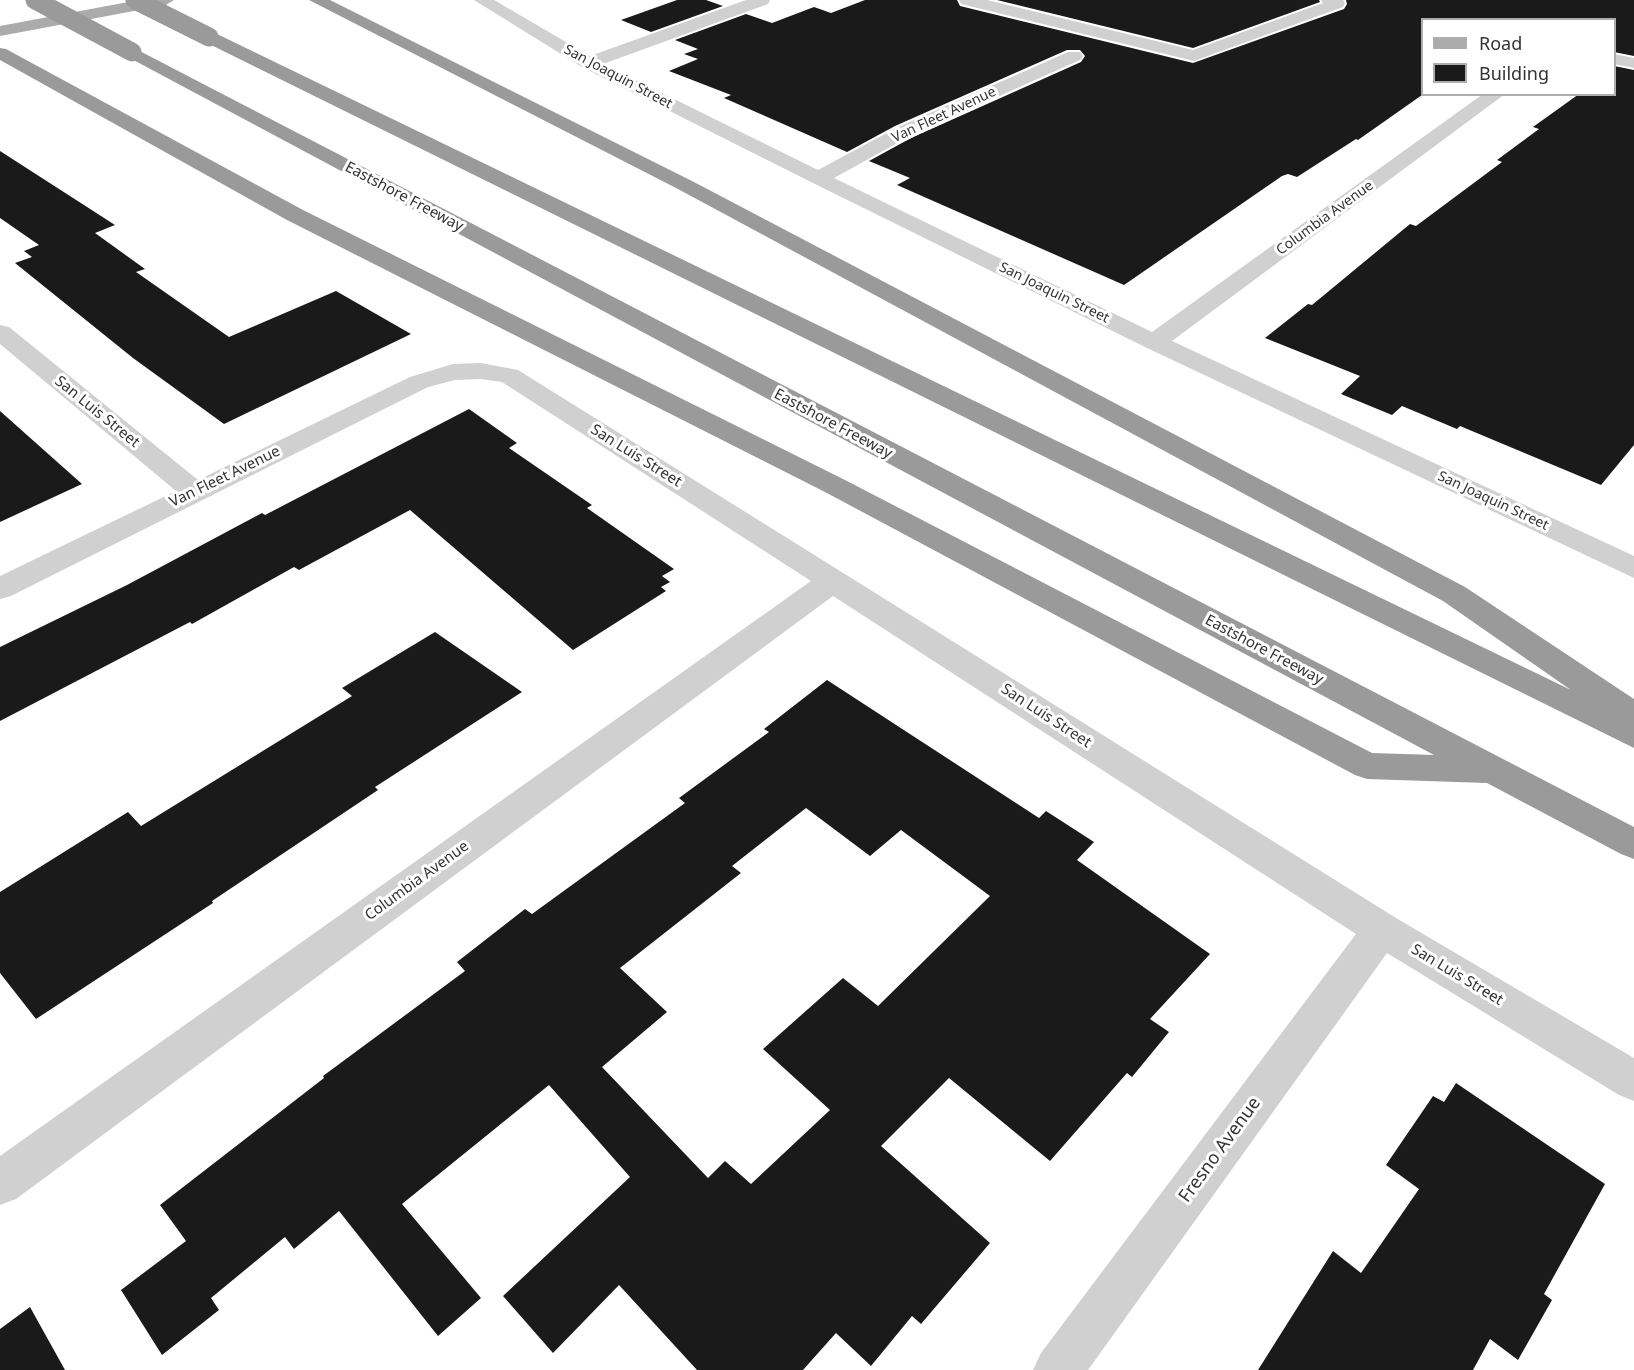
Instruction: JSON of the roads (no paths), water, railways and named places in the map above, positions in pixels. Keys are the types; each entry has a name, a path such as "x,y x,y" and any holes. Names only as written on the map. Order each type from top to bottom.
{"highway":[{"name":"Eastshore Freeway","path":"35,0 541,271 1634,844"},
{"path":"135,0 1634,735"},
{"path":"317,0 685,186 1454,594 1634,716"},
{"path":"0,53 295,215 835,486 1367,766 1494,770"}],"main road":[{"path":"0,31 166,0"}],"street":[{"name":"San Joaquin Street","path":"482,0 588,63 818,178 1154,342 1634,568"},
{"path":"588,63 762,0"},
{"path":"967,0 1194,56 1337,3 1329,0"},
{"name":"Van Fleet Avenue","path":"818,178 903,132 1074,56"},
{"name":"Columbia Avenue","path":"1154,342 1493,96"},
{"name":"San Luis Street","path":"0,332 195,492"},
{"name":"San Luis Street","path":"453,372 481,371 509,375 1382,930 1634,1082"},
{"name":"Van Fleet Avenue","path":"0,589 419,382 453,372"},
{"name":"Columbia Avenue","path":"0,1183 834,580"},
{"name":"Fresno Avenue","path":"1058,1370 1382,930"}]}
